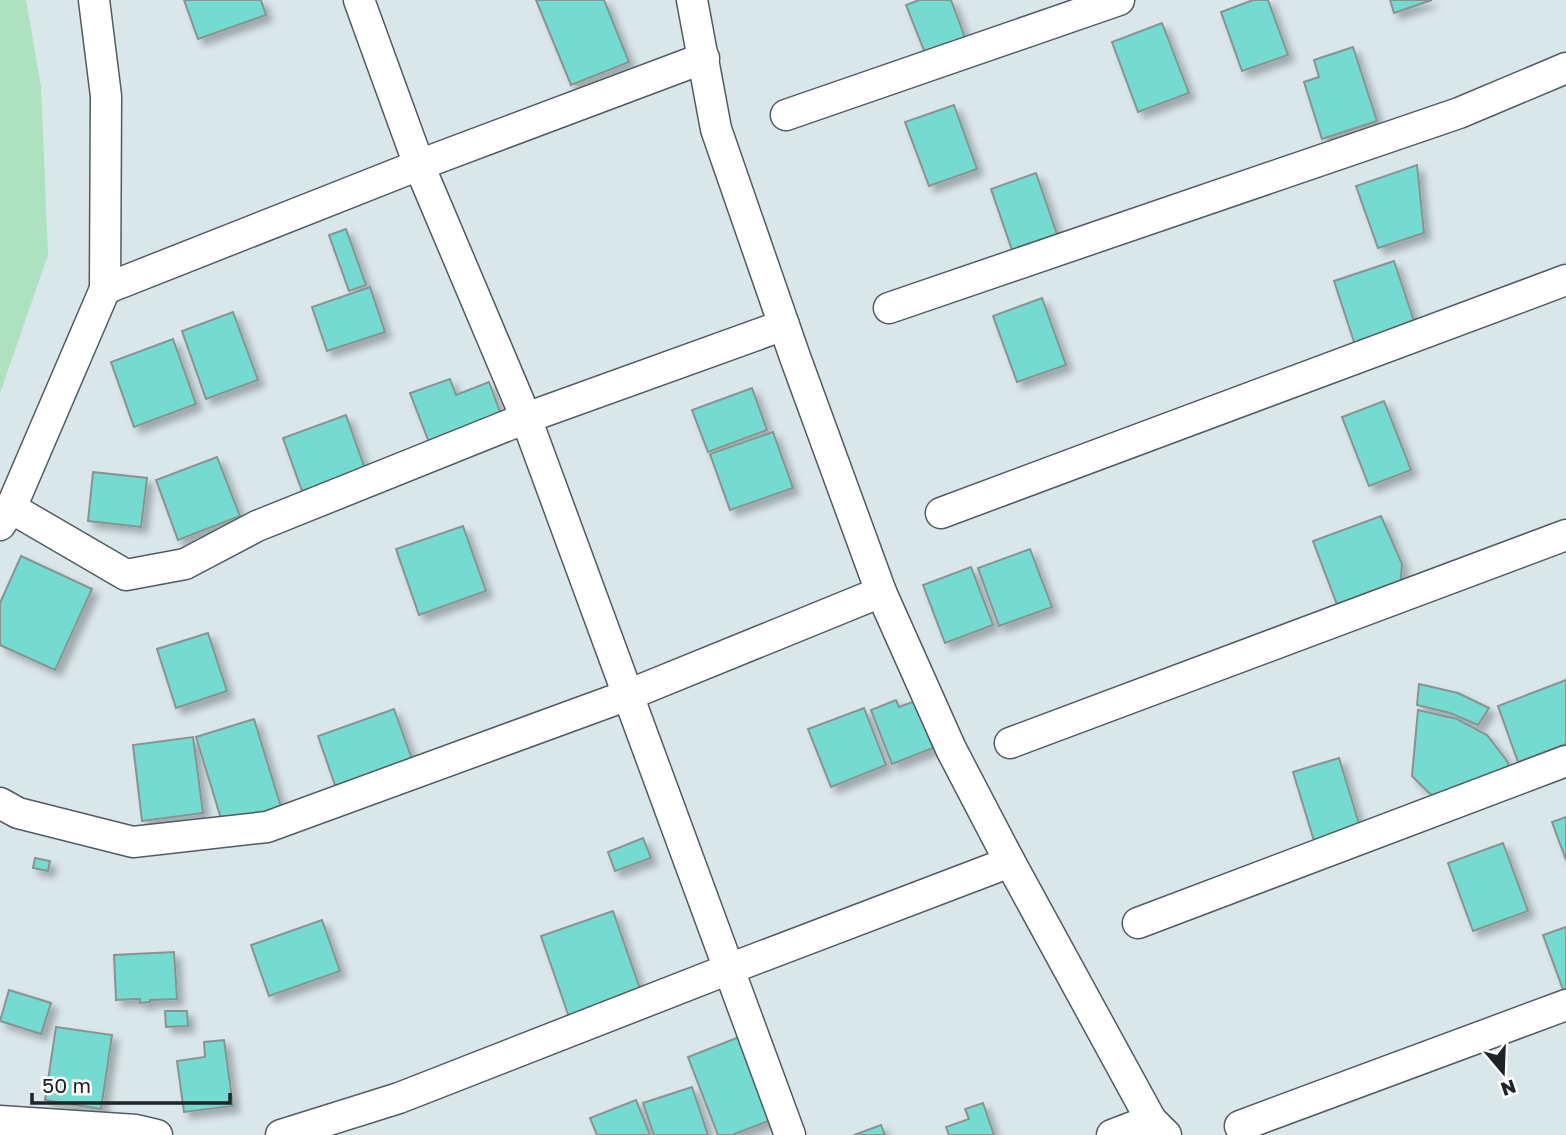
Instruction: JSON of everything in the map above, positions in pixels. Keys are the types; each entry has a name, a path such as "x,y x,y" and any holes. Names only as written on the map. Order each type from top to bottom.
{"street":[{"path":"94,0 106,96 105,289 6,517 126,575 185,564 257,526 526,418 784,324"},
{"path":"359,0 419,165 526,418 790,1135"},
{"path":"692,0 716,129 881,592 951,749 1010,862 1159,1127 1112,1135"},
{"path":"786,115 1119,0"},
{"path":"105,289 419,165 704,58"},
{"path":"889,308 1460,113 1566,68"},
{"path":"941,513 1566,281"},
{"path":"1010,743 1566,535"},
{"path":"0,803 18,813 133,842 267,827 628,695 881,592"},
{"path":"1138,923 1566,761"},
{"path":"281,1135 399,1098 1010,862"},
{"path":"1240,1126 1566,1005"},
{"path":"0,1121 136,1130 157,1135"}],"green space":[{"path":"0,0 26,0 41,87 48,255 0,393"}],"building":[{"path":"184,0 261,0 266,15 198,39"},
{"path":"536,0 604,0 629,62 571,85"},
{"path":"919,0 951,0 967,43 927,58 906,5"},
{"path":"1253,0 1268,0 1288,55 1242,71 1221,12"},
{"path":"1390,0 1432,0 1394,13"},
{"path":"1162,23 1189,93 1138,112 1112,42"},
{"path":"1353,47 1377,121 1322,139 1304,82 1319,77 1314,60"},
{"path":"954,105 977,169 929,186 905,122"},
{"path":"1417,165 1424,233 1378,248 1356,186"},
{"path":"1036,173 1058,237 1013,253 991,189"},
{"path":"346,229 366,285 349,291 329,235"},
{"path":"1394,261 1417,330 1357,351 1334,281"},
{"path":"370,287 385,332 327,351 312,307"},
{"path":"1042,298 1066,365 1017,382 993,316"},
{"path":"233,312 258,380 206,399 182,331"},
{"path":"173,339 196,404 134,427 111,362"},
{"path":"450,379 456,395 489,382 504,423 432,450 410,393"},
{"path":"752,388 767,430 708,452 692,410"},
{"path":"1384,401 1411,470 1369,486 1342,417"},
{"path":"346,415 365,469 302,491 283,438"},
{"path":"773,432 793,488 730,510 710,454"},
{"path":"217,457 240,516 178,540 156,480"},
{"path":"93,472 147,478 141,527 88,521"},
{"path":"1381,516 1402,564 1400,588 1339,610 1313,541"},
{"path":"463,526 486,591 419,615 396,549"},
{"path":"1030,549 1052,607 999,626 978,568"},
{"path":"21,556 92,589 55,670 0,645 0,603"},
{"path":"971,567 993,625 945,643 923,585"},
{"path":"208,633 227,691 176,708 157,649"},
{"path":"1566,680 1566,744 1518,762 1498,706"},
{"path":"1419,684 1458,693 1489,708 1478,725 1450,713 1417,705"},
{"path":"896,700 899,707 915,701 933,748 892,764 871,710"},
{"path":"864,708 886,765 831,787 808,729"},
{"path":"394,709 413,762 336,788 318,736"},
{"path":"1418,710 1457,719 1487,735 1507,761 1512,778 1442,802 1428,792 1412,776"},
{"path":"254,719 281,807 223,825 196,737"},
{"path":"193,737 203,813 142,821 133,745"},
{"path":"1339,758 1361,830 1315,844 1293,772"},
{"path":"1566,817 1566,860 1552,822"},
{"path":"643,838 651,858 615,871 608,852"},
{"path":"1503,843 1528,911 1473,931 1448,863"},
{"path":"35,858 50,861 48,871 33,868"},
{"path":"613,911 641,992 569,1017 541,936"},
{"path":"322,920 340,971 269,996 251,945"},
{"path":"1566,927 1566,991 1564,992 1543,935"},
{"path":"174,952 177,999 140,1003 140,999 116,1000 114,955"},
{"path":"9,990 51,1003 41,1034 0,1021"},
{"path":"165,1011 187,1011 188,1026 166,1027"},
{"path":"56,1027 112,1035 101,1109 45,1100"},
{"path":"739,1037 771,1120 732,1135 718,1135 688,1057"},
{"path":"224,1040 233,1106 184,1112 177,1061 205,1057 204,1042"},
{"path":"692,1087 708,1135 654,1135 643,1103"},
{"path":"636,1100 650,1135 597,1135 590,1118"},
{"path":"983,1103 994,1135 949,1135 946,1127 969,1119 965,1109"},
{"path":"881,1125 885,1135 854,1135"}]}
